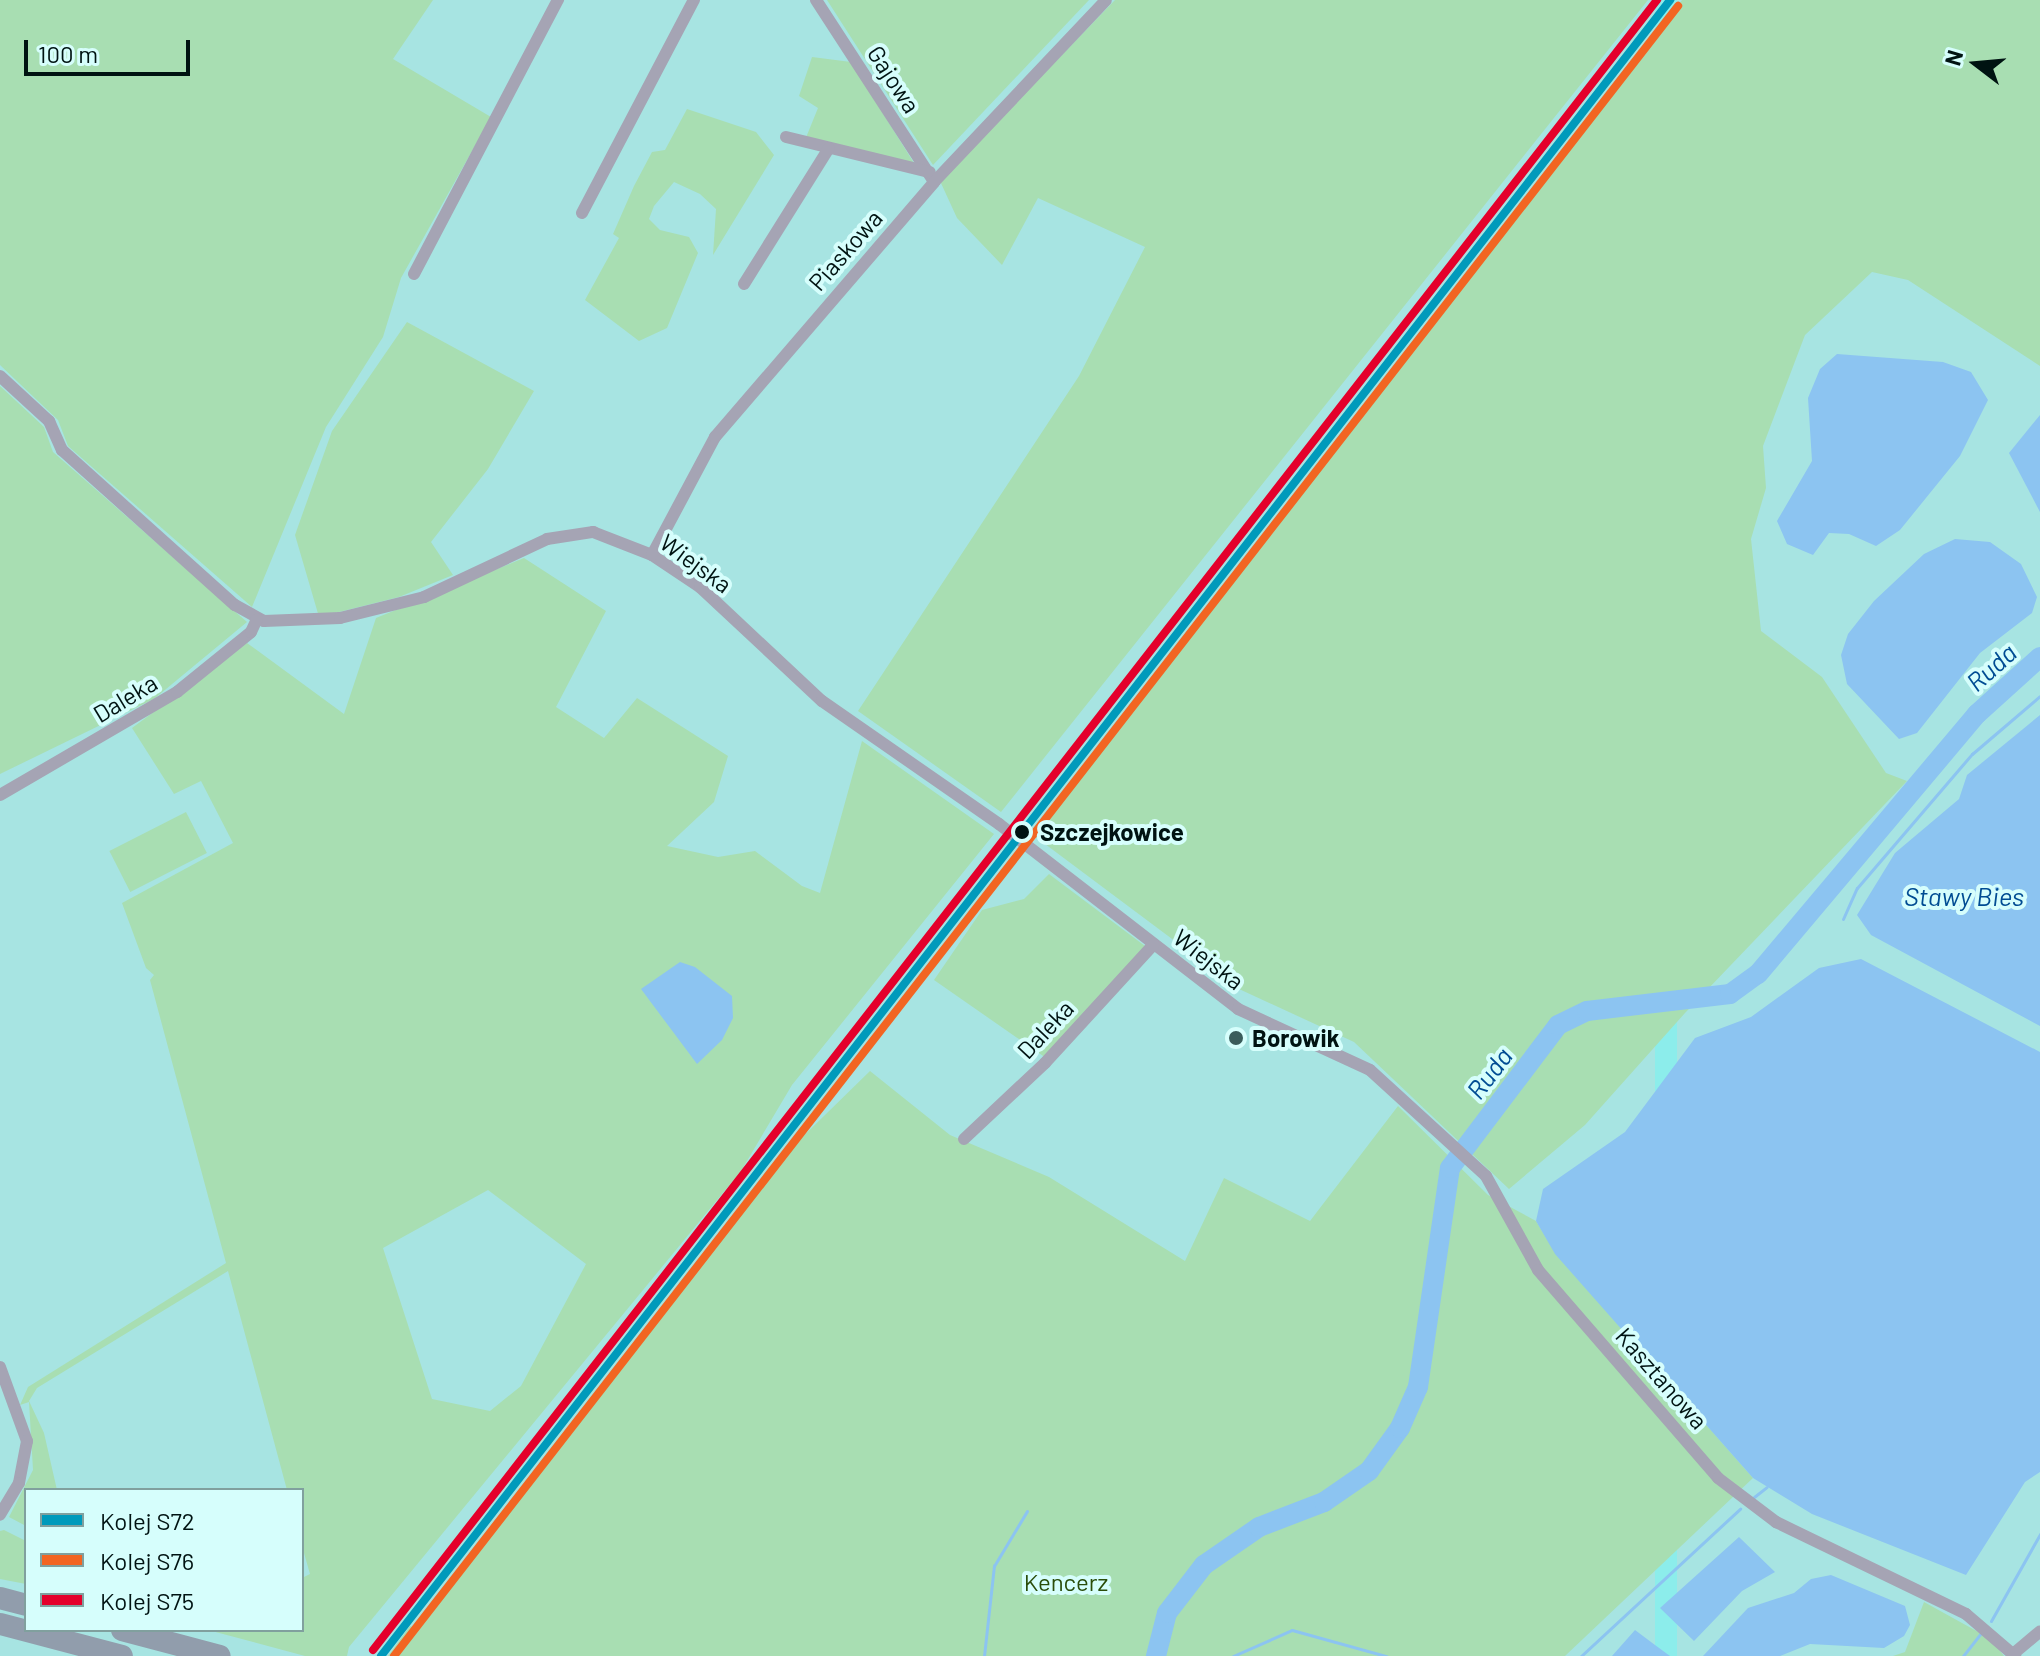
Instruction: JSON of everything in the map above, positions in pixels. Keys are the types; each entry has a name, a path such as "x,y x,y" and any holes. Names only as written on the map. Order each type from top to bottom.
{"highway":[{"path":"0,1598 24,1604"},
{"path":"0,1624 24,1630"},
{"path":"30,1632 122,1656"},
{"path":"130,1632 220,1656"}],"street":[{"path":"414,274 558,0"},
{"path":"582,213 694,0"},
{"name":"Gajowa","path":"816,0 932,177"},
{"name":"Piaskowa","path":"652,555 715,437 932,177 1106,0"},
{"path":"786,137 932,177"},
{"path":"744,284 829,148"},
{"path":"0,376 49,421 62,450 257,619"},
{"name":"Wiejska","path":"257,619 294,624 410,601 547,539 593,532 652,555 700,587 822,701 999,824 1238,1009 1340,1056"},
{"name":"Daleka","path":"0,795 177,692 251,632 257,619"},
{"name":"Daleka","path":"964,1139 1045,1063 1154,944"},
{"name":"Kasztanowa","path":"1340,1056 1370,1070 1449,1147 1481,1170 1538,1270 1718,1478 1776,1522 1966,1614 2014,1655"},
{"path":"0,1367 27,1441 23,1471 0,1515"},
{"path":"2014,1655 2040,1631"}],"shaded area":[{"path":"1655,0 1677,0 1677,1656 1655,1656"}],"green space":[{"path":"0,0 433,0 393,59 491,117 401,278 383,337 326,427 252,607 68,446 58,420 0,365"},
{"path":"827,0 1089,0 933,165"},
{"path":"1115,0 1648,0 1001,812 858,711 1079,376 1145,247 1038,198 1002,265 957,218 940,181"},
{"path":"1682,0 2040,0 2040,366 1908,280 1872,272 1805,335 1763,446 1766,488 1751,539 1761,631 1822,677 1886,773 1907,781 1685,1013 1585,1125 1509,1189 1354,1042 1239,989 1033,835"},
{"path":"812,57 851,62 917,168 805,140 818,108 799,96"},
{"path":"687,109 756,132 774,155 713,255 716,209 700,194 674,182 654,206 649,219 660,230 689,237 698,253 667,328 639,341 585,300 619,238 613,234 652,152 665,150"},
{"path":"407,322 534,391 488,469 431,542 453,575 399,597 319,617 295,535 332,431"},
{"path":"0,386 44,427 53,452 247,622 154,699 0,774"},
{"path":"524,558 606,611 556,707 604,738 637,698 728,756 714,802 667,846 718,857 755,851 802,886 820,893 862,741 994,834 792,1085 741,1171 349,1647 347,1656 305,1656 215,1632 304,1632 304,1577 310,1574 304,1553 304,1488 286,1488 228,1271 37,1388 29,1401 44,1433 57,1488 24,1488 24,1525 9,1517 33,1470 29,1402 20,1405 28,1387 226,1263 150,980 154,975 146,968 122,903 233,843 201,781 174,794 132,728 247,643 344,714 376,618","holes":["488,1190 586,1264 521,1386 490,1411 432,1399 383,1248"]},
{"path":"186,812 207,853 130,892 109,851"},
{"path":"1049,874 1145,946 1046,1058 934,980 982,910 1024,899"},
{"name":"Kencerz","path":"870,1071 950,1135 1049,1177 1185,1261 1224,1178 1310,1221 1398,1106 1488,1195 1536,1221 1556,1254 1753,1478 1565,1656 388,1656 410,1626 415,1628 782,1157"},
{"path":"0,1531 24,1540 24,1584 0,1579"},
{"path":"1924,1602 1991,1639 2004,1656 1893,1656 1905,1652"}],"water":[{"path":"1837,354 1943,362 1971,372 1988,400 1960,456 1900,530 1876,546 1849,534 1829,533 1813,555 1787,544 1777,521 1812,461 1808,398 1820,369"},
{"path":"2040,415 2040,512 2009,453"},
{"path":"1955,539 1990,542 2021,564 2037,597 2032,613 1980,653 1917,733 1899,739 1847,684 1841,655 1848,634 1874,601 1924,554"},
{"name":"Stawy Bies","path":"2040,715 2040,1026 1871,935 1857,915 1895,853 1959,799 1967,775"},
{"path":"1861,959 2040,1052 2040,1472 2025,1482 1966,1575 1812,1514 1753,1478 1555,1254 1536,1221 1543,1189 1625,1132 1695,1038 1751,1017 1819,968"},
{"path":"680,962 695,967 732,996 733,1018 722,1040 697,1064 641,989"},
{"path":"1739,1537 1775,1572 1742,1591 1694,1641 1660,1608"},
{"path":"1831,1575 1905,1606 1910,1625 1904,1636 1884,1648 1810,1644 1780,1656 1703,1656 1748,1608 1794,1593 1811,1579"},
{"path":"1635,1630 1655,1645 1670,1656 1612,1656"}],"waterway":[{"name":"Ruda","path":"1156,1656 1167,1613 1204,1565 1259,1527 1324,1502 1369,1471 1400,1428 1418,1387 1450,1168 1558,1025 1587,1011 1730,994 1758,974 1977,714 2040,657"},
{"path":"1843,919 1857,888 1972,754 2040,696"},
{"path":"1754,1497 1767,1487"},
{"path":"1581,1656 1740,1509"},
{"path":"984,1656 994,1566 1027,1511"},
{"path":"1991,1621 2040,1534"},
{"path":"1233,1656 1292,1630 1386,1656"},
{"path":"1963,1656 1982,1632"}],"rail line":[{"name":"S75","path":"373,1650 1657,0"},
{"name":"S72","path":"381,1656 1670,0"},
{"name":"S76","path":"394,1656 1678,6"}],"place":[{"name":"Szczejkowice","path":"1022,832"},
{"name":"Borowik","path":"1236,1038"}]}
